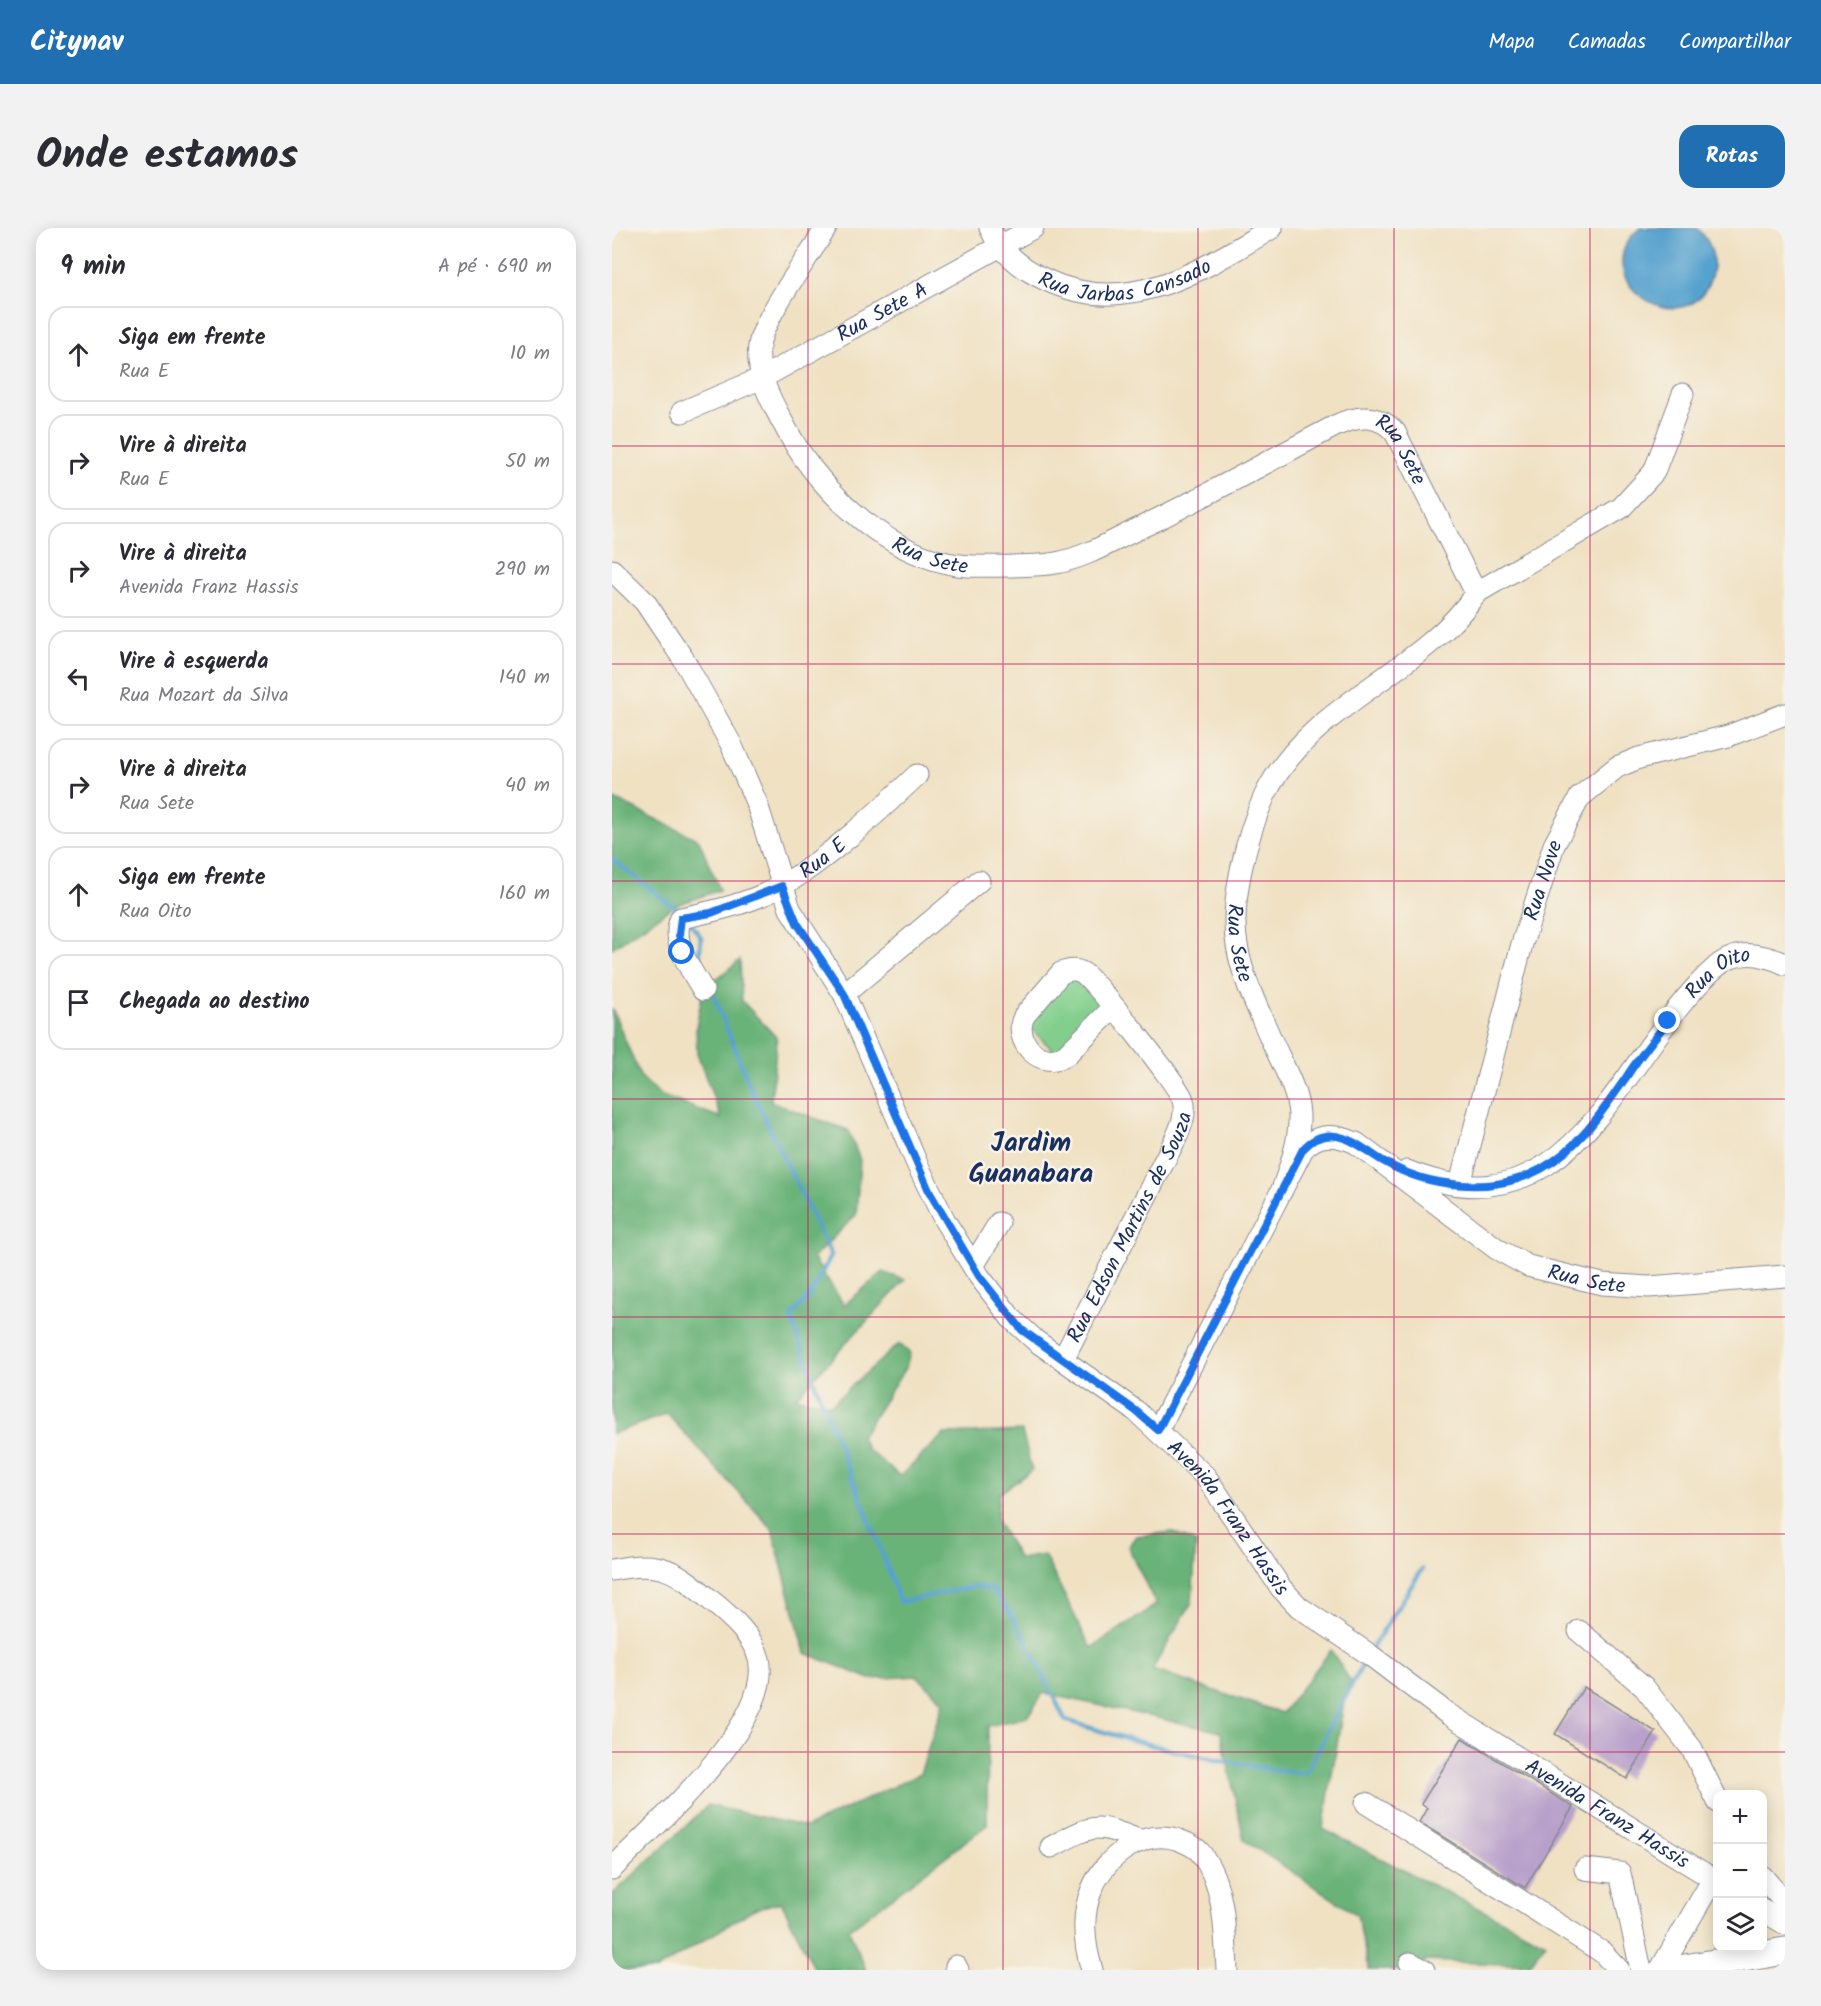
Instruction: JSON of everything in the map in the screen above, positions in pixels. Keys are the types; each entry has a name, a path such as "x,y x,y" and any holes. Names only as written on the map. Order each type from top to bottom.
{"main road":[{"path":"1673,1970 1785,1951"}],"street":[{"name":"Rua Sete","path":"826,228 766,324 759,349 762,378 770,399 800,452 837,500 864,522 898,542 946,563 971,566 1030,565 1073,559 1201,498 1336,425 1356,418 1381,420 1395,432 1476,592 1466,608 1443,632 1363,691 1298,746 1286,760 1264,797 1248,845 1236,912 1237,945 1248,982 1293,1092 1299,1115 1296,1145 1282,1190"},
{"name":"Rua Sete A","path":"682,412 762,378 995,237 1033,228"},
{"name":"Rua Jarbas Cansado","path":"995,237 1036,276 1068,290 1097,295 1162,287 1272,228"},
{"path":"1476,592 1612,516 1635,495 1660,459 1683,394"},
{"name":"Avenida Franz Hassis","path":"612,570 630,586 659,623 684,660 726,735 757,804 782,886 797,923 844,994 930,1193 973,1266 1022,1330 1158,1430 1206,1477 1281,1588 1299,1607 1371,1655 1448,1714 1713,1879"},
{"name":"Rua Nove","path":"1460,1185 1522,944 1554,845 1580,797 1617,767 1639,758 1728,736 1785,714"},
{"name":"Rua E","path":"703,990 681,947 679,922 782,886 825,854 917,775"},
{"path":"844,994 979,881"},
{"name":"Rua Oito","path":"1384,1162 1432,1180 1460,1185 1510,1182 1541,1169 1564,1154 1605,1110 1628,1074 1683,1001 1725,960 1753,954 1785,964"},
{"name":"Rua Edson Martins de Souza","path":"1064,1359 1183,1119 1184,1104 1177,1086 1113,1008 1086,976 1079,971 1068,970 1061,974 1024,1016 1021,1023 1021,1036 1037,1056 1046,1060 1061,1059 1113,1008"},
{"name":"Rua Sete","path":"1282,1190 1297,1160 1310,1141 1326,1136 1344,1138 1384,1162 1497,1249 1539,1269 1602,1284 1649,1287 1785,1276"},
{"path":"1158,1430 1282,1190"},
{"path":"973,1266 999,1223"},
{"path":"612,1570 647,1566 667,1568 687,1580 727,1613 752,1642 759,1659 760,1673 757,1691 749,1711 726,1746 679,1804 612,1869"},
{"path":"1579,1631 1644,1687 1692,1749 1713,1792"},
{"path":"1366,1803 1602,1952 1619,1970"},
{"path":"1051,1847 1084,1829 1099,1826 1140,1841"},
{"path":"1092,1970 1084,1923 1091,1891 1108,1863 1140,1841 1159,1835 1188,1843 1200,1852 1208,1863 1222,1903 1227,1970"},
{"path":"1585,1869 1620,1873 1641,1970"},
{"path":"1767,1882 1785,1903"},
{"name":"Avenida Franz Hassis","path":"1660,1970 1713,1883"},
{"path":"1767,1913 1785,1924"}],"green space":[{"path":"612,798 699,840 720,890 674,906 612,948"},
{"path":"740,960 742,1001 777,1038 771,1102 848,1130 860,1160 856,1215 813,1258 844,1305 883,1272 905,1280 796,1397 831,1404 899,1344 910,1353 906,1367 861,1437 867,1449 900,1476 944,1434 1022,1431 1032,1470 999,1494 997,1521 1019,1559 1044,1555 1091,1648 1156,1605 1128,1547 1136,1536 1174,1532 1196,1543 1192,1602 1152,1670 1282,1713 1331,1650 1351,1682 1345,1696 1323,1829 1546,1943 1529,1965 1425,1961 1419,1970 1369,1970 1357,1915 1244,1840 1221,1732 1043,1693 1027,1717 988,1726 987,1825 849,1930 866,1970 815,1970 781,1902 754,1909 656,1970 612,1970 612,1895 708,1805 807,1827 920,1774 943,1702 917,1676 870,1679 805,1653 772,1529 667,1414 612,1434 612,1008 640,1076 660,1095 721,1118 697,1054 696,1027 703,990"},
{"path":"1072,973 1104,1004 1057,1054 1025,1023"}],"water":[{"path":"1640,228 1697,228 1702,233 1709,243 1713,260 1712,273 1701,296 1684,306 1665,307 1646,300 1631,286 1623,268 1625,248"}],"building":[{"path":"1584,1687 1656,1732 1627,1779 1555,1734"},
{"path":"1462,1738 1573,1807 1525,1888 1419,1822 1427,1808 1421,1804"}],"waterway":[{"path":"612,859 680,912"},
{"path":"690,922 701,937 699,960 705,975"},
{"path":"711,989 754,1096 831,1255 811,1294 791,1317 900,1602 976,1586 993,1590 1014,1619 1065,1720 1184,1753 1305,1774 1366,1658"},
{"path":"1372,1648 1422,1569"}],"district":[{"name":"Jardim Guanabara","path":"1031,1158"}],"route":[{"path":"682,952 679,934 681,918 711,913 782,886 797,923 844,994 930,1193 979,1276 1022,1330 1136,1411 1158,1430 1303,1149 1310,1141 1326,1136 1344,1138 1356,1143 1384,1162 1444,1183 1477,1185 1510,1182 1552,1162 1564,1154 1590,1129 1668,1021"}]}
